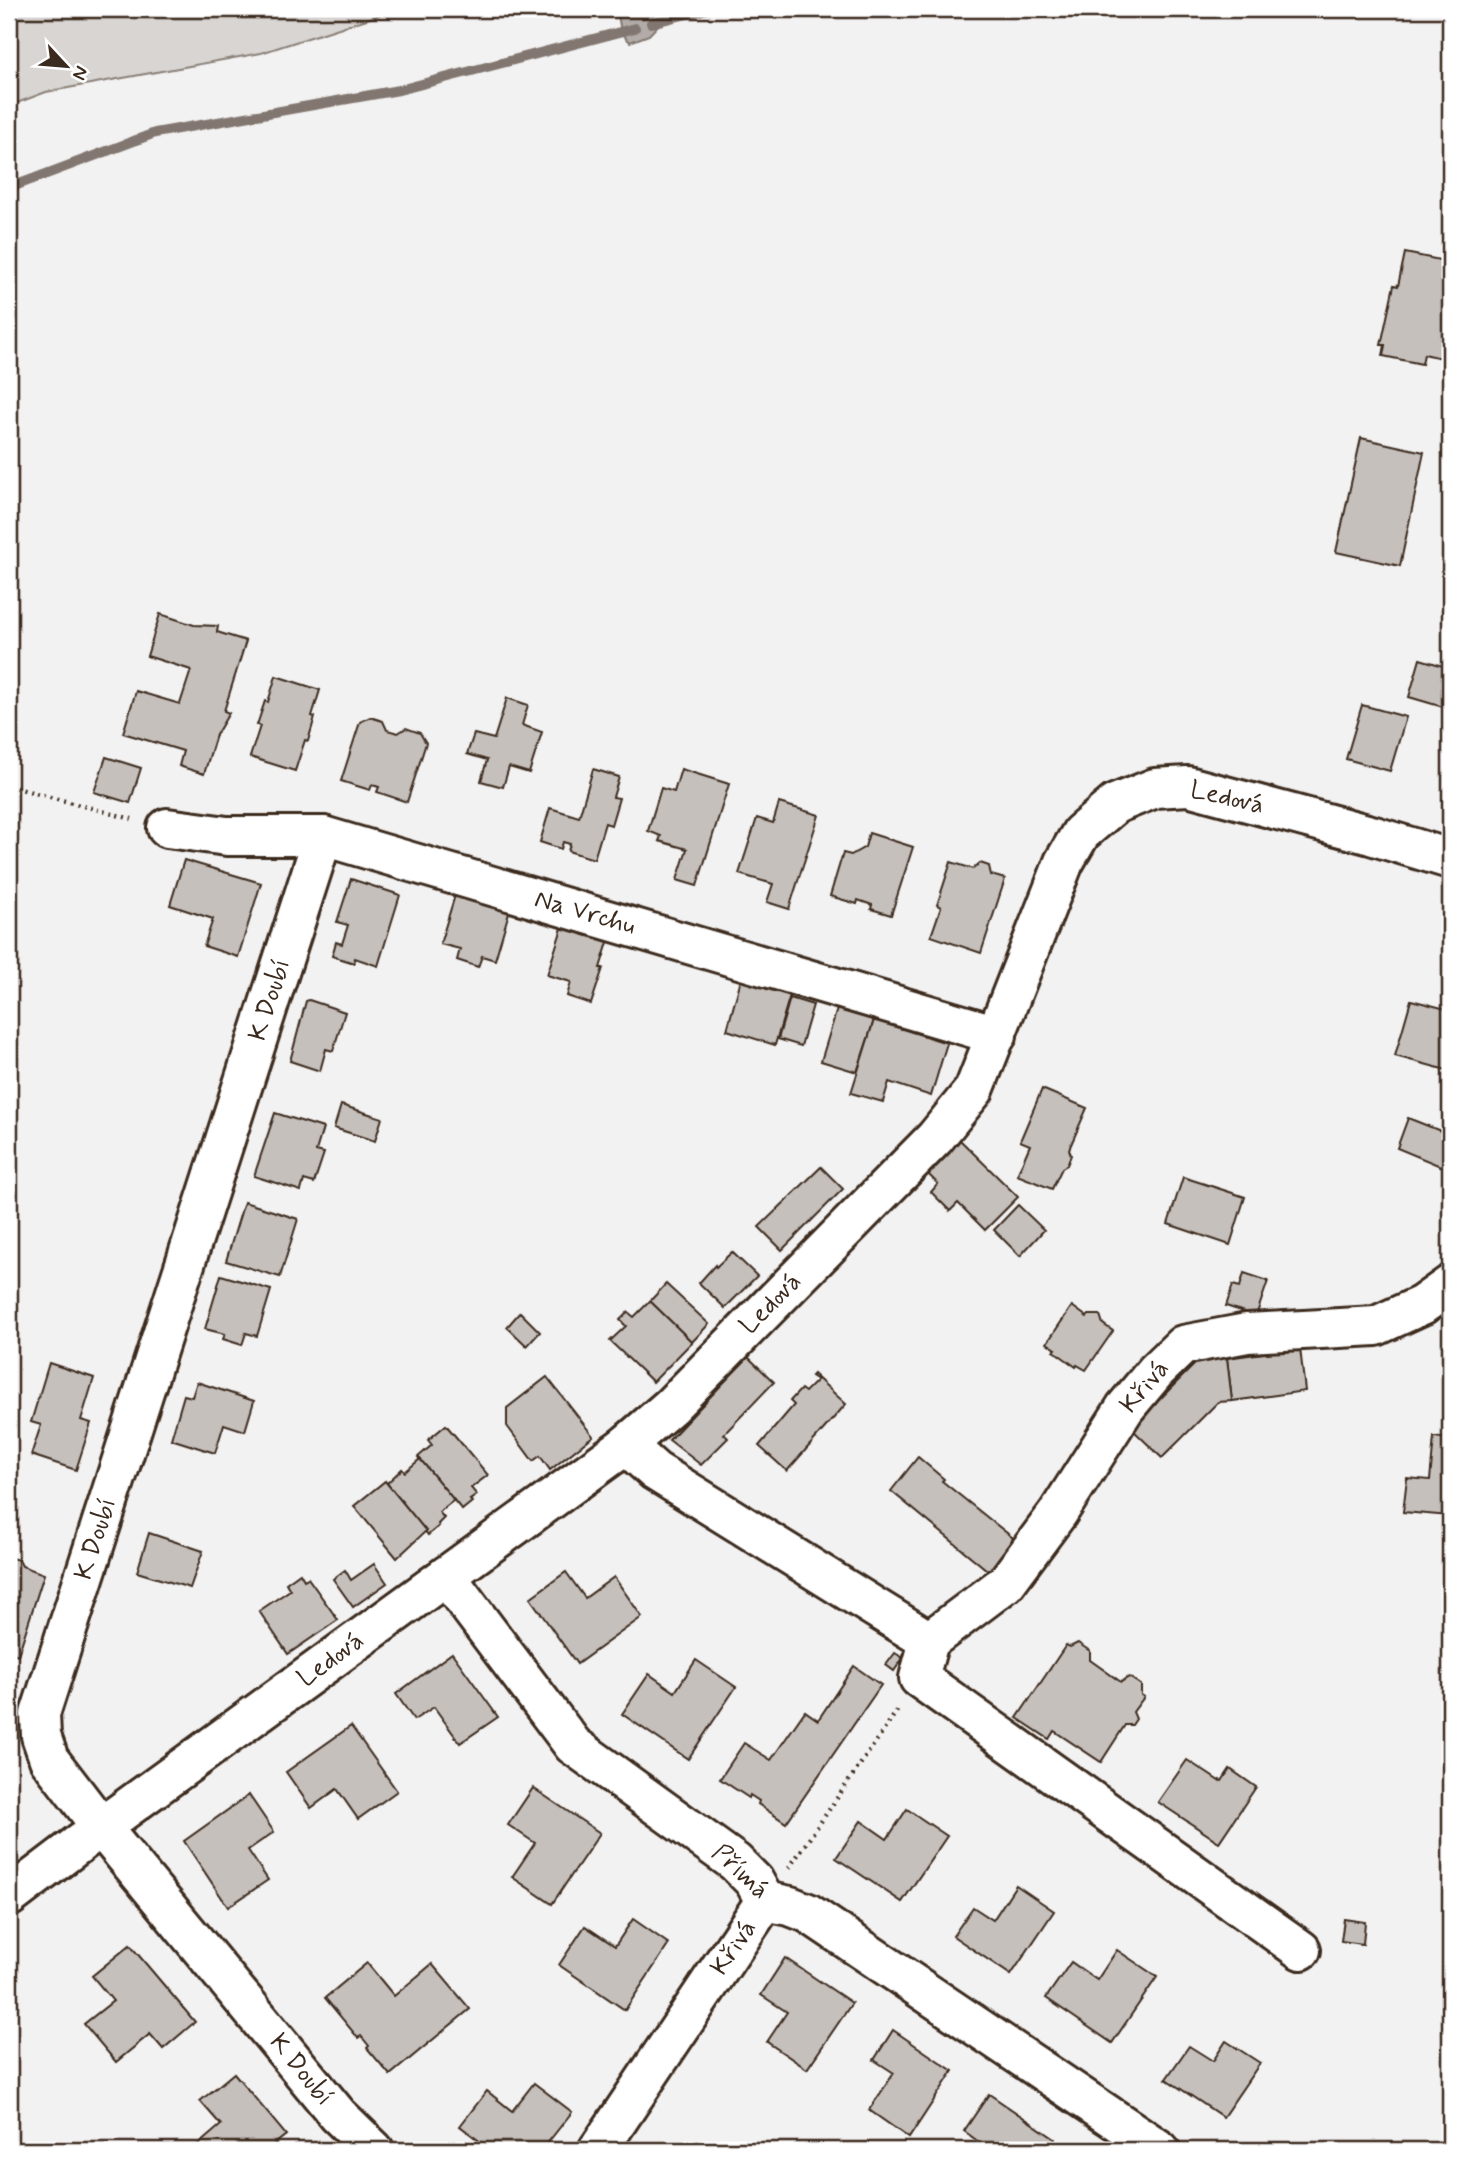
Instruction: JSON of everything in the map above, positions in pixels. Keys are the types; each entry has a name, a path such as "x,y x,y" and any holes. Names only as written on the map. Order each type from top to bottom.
{"street":[{"name":"Ledová","path":"9,1897 626,1445 671,1406 935,1138 974,1090 1065,862 1081,833 1115,804 1155,788 1188,786 1450,859"},
{"name":"Na Vrchu","path":"167,828 227,836 323,836 997,1035"},
{"name":"K Doubí","path":"323,836 40,1714 41,1736 49,1759 101,1827 338,2115 374,2150"},
{"name":"Křivá","path":"929,1641 1006,1583 1058,1513 1125,1408 1156,1371 1183,1345 1247,1333 1376,1326 1422,1305 1450,1285"},
{"path":"626,1445 655,1471 929,1641 919,1678 1301,1950"},
{"name":"Přímá","path":"446,1576 573,1745 735,1862 754,1881 765,1901 808,1913 1160,2150"},
{"name":"Křivá","path":"598,2150 765,1901"}],"path":[{"path":"9,786 167,828"},
{"name":"Křivá","path":"765,1901 919,1678"}],"shaded area":[{"path":"9,9 398,9 261,53 46,92 9,106"},
{"path":"617,9 667,9 670,13 649,35 630,42 621,32"}],"building":[{"path":"1405,253 1450,262 1447,297 1450,297 1450,360 1424,354 1422,364 1383,356 1385,345 1381,345 1394,285 1398,286"},
{"path":"1361,438 1424,452 1400,566 1336,552"},
{"path":"160,614 194,625 218,626 217,632 246,641 224,711 229,713 216,735 204,774 179,766 183,751 123,733 136,691 180,704 191,670 147,656"},
{"path":"1420,659 1450,668 1450,682 1443,707 1409,697"},
{"path":"276,676 320,690 308,741 305,740 295,771 250,757 260,726 257,725"},
{"path":"507,698 528,705 522,725 542,732 529,773 509,767 503,787 481,781 487,760 467,754 474,734 494,739"},
{"path":"1362,705 1406,717 1390,771 1346,759"},
{"path":"370,717 383,721 387,730 398,733 406,728 420,733 426,743 407,802 377,792 379,787 372,785 370,790 341,781 360,722"},
{"path":"106,757 141,768 130,803 94,792"},
{"path":"593,769 619,777 613,797 619,798 611,825 605,823 594,859 568,851 570,844 563,842 561,849 540,842 550,808 579,817"},
{"path":"681,769 729,784 697,886 677,880 687,849 659,841 661,836 648,831 661,788 674,792"},
{"path":"779,803 819,815 789,909 767,902 773,884 739,874 757,818 773,823"},
{"path":"869,833 913,847 891,915 871,909 872,905 858,900 857,904 830,896 843,853 851,855 865,847"},
{"path":"184,860 261,883 238,957 204,946 213,919 170,905"},
{"path":"951,862 973,869 980,863 989,866 991,875 1005,879 981,953 931,936 941,907 937,905"},
{"path":"351,879 400,895 378,966 355,958 354,963 332,956 336,942 342,944 348,925 337,922"},
{"path":"456,892 510,909 495,960 482,956 478,967 457,960 460,949 440,944"},
{"path":"563,925 609,939 591,1004 567,996 571,982 547,975"},
{"path":"741,979 790,995 775,1045 727,1030"},
{"path":"790,998 813,1005 801,1046 778,1039"},
{"path":"1411,1000 1450,1010 1450,1071 1395,1056"},
{"path":"306,1001 345,1012 333,1051 326,1049 320,1071 290,1061"},
{"path":"837,1009 874,1020 857,1072 821,1061"},
{"path":"874,1020 947,1043 931,1096 889,1082 883,1102 851,1093"},
{"path":"1042,1089 1087,1108 1069,1149 1071,1155 1067,1165 1062,1168 1052,1189 1017,1175 1030,1145 1020,1141"},
{"path":"341,1105 382,1118 375,1141 334,1128"},
{"path":"275,1113 323,1128 316,1151 324,1153 314,1183 304,1180 301,1191 254,1176"},
{"path":"1408,1118 1443,1132 1450,1119 1450,1170 1397,1148"},
{"path":"958,1138 1018,1197 985,1230 958,1203 950,1211 931,1192 938,1184 925,1171"},
{"path":"821,1167 843,1189 782,1250 759,1227"},
{"path":"1183,1177 1245,1197 1230,1245 1168,1224"},
{"path":"244,1202 298,1219 280,1277 226,1261"},
{"path":"1018,1205 1044,1230 1020,1256 994,1230"},
{"path":"732,1252 757,1276 725,1308 699,1283 715,1265 716,1267"},
{"path":"1244,1273 1268,1281 1256,1316 1226,1306 1233,1285 1240,1287"},
{"path":"221,1275 271,1290 257,1336 246,1333 242,1345 223,1339 225,1334 205,1329"},
{"path":"666,1284 709,1324 692,1342 650,1301"},
{"path":"650,1301 692,1342 653,1382 610,1341 626,1326 620,1320 628,1312 634,1317"},
{"path":"1072,1306 1087,1317 1100,1315 1103,1324 1113,1331 1086,1370 1077,1365 1076,1367 1047,1343"},
{"path":"520,1312 540,1332 527,1346 507,1327"},
{"path":"1300,1348 1305,1391 1232,1401 1227,1358"},
{"path":"748,1357 774,1382 724,1434 728,1438 701,1465 669,1440"},
{"path":"1227,1358 1232,1401 1218,1402 1162,1458 1131,1428 1198,1361"},
{"path":"49,1363 94,1378 81,1420 91,1423 76,1470 31,1455 41,1425 31,1422"},
{"path":"813,1374 846,1404 787,1471 759,1446 794,1405 790,1401 801,1389 805,1392 817,1380 811,1376"},
{"path":"547,1377 593,1436 550,1470 540,1456 533,1461 507,1426 507,1408"},
{"path":"197,1382 254,1401 245,1431 224,1424 215,1453 171,1439 184,1395 192,1397"},
{"path":"446,1425 488,1475 471,1488 477,1495 462,1510 418,1457 432,1445 428,1440"},
{"path":"1434,1437 1450,1439 1450,1516 1403,1512 1407,1478 1430,1480"},
{"path":"918,1457 944,1479 942,1481 1018,1542 992,1574 891,1491"},
{"path":"420,1459 454,1500 439,1512 444,1518 428,1535 387,1483 402,1469 405,1472"},
{"path":"385,1481 426,1531 397,1558 354,1506"},
{"path":"149,1533 203,1551 190,1588 137,1572"},
{"path":"11,1558 19,1560 22,1566 44,1574 18,1655 9,1652"},
{"path":"374,1564 387,1583 353,1607 333,1579 345,1570 351,1580"},
{"path":"566,1572 585,1598 614,1577 642,1617 577,1664 530,1598"},
{"path":"300,1573 304,1580 308,1578 338,1620 288,1654 259,1611 290,1590 286,1583"},
{"path":"1078,1643 1090,1651 1090,1660 1121,1682 1129,1677 1141,1685 1141,1695 1144,1697 1133,1712 1136,1719 1132,1725 1125,1725 1101,1762 1054,1731 1049,1739 1017,1718 1066,1645 1070,1647"},
{"path":"452,1653 498,1717 460,1743 434,1707 414,1720 396,1694"},
{"path":"895,1653 903,1658 894,1671 886,1665"},
{"path":"696,1660 736,1687 688,1759 622,1714 649,1674 675,1692"},
{"path":"854,1666 881,1685 786,1823 758,1804 759,1801 750,1795 749,1798 720,1779 744,1743 771,1760 805,1711 818,1720"},
{"path":"351,1726 397,1791 358,1819 337,1789 311,1808 286,1772"},
{"path":"1187,1760 1219,1781 1222,1781 1230,1769 1256,1787 1219,1842 1158,1802"},
{"path":"533,1788 600,1833 552,1904 512,1877 535,1843 508,1825"},
{"path":"249,1795 274,1832 248,1850 268,1880 228,1907 184,1841"},
{"path":"907,1809 947,1836 902,1902 836,1858 861,1821 887,1839"},
{"path":"1016,1885 1054,1911 1011,1975 953,1936 973,1907 993,1920"},
{"path":"633,1919 669,1944 625,2010 559,1965 585,1926 615,1946"},
{"path":"1344,1919 1365,1922 1363,1944 1341,1941"},
{"path":"130,1945 195,2022 163,2049 150,2034 116,2062 84,2024 113,2001 92,1976"},
{"path":"1117,1950 1157,1977 1112,2043 1046,1998 1071,1962 1097,1980"},
{"path":"785,1958 852,2003 807,2069 767,2042 787,2012 761,1995"},
{"path":"367,1963 394,1996 432,1964 470,2009 390,2075 367,2048 369,2046 361,2036 358,2038 325,1998"},
{"path":"893,2030 953,2071 909,2138 869,2110 894,2073 874,2060"},
{"path":"1226,2041 1260,2063 1223,2117 1166,2079 1189,2046 1213,2061"},
{"path":"234,2073 286,2135 267,2150 194,2150 221,2125 200,2101"},
{"path":"534,2083 572,2112 542,2150 491,2150 460,2126 487,2091 512,2111"},
{"path":"989,2094 1055,2139 1047,2150 990,2150 964,2131"}],"waterway":[{"path":"651,23 707,9"},
{"path":"9,188 155,133 399,90 635,28"}]}
